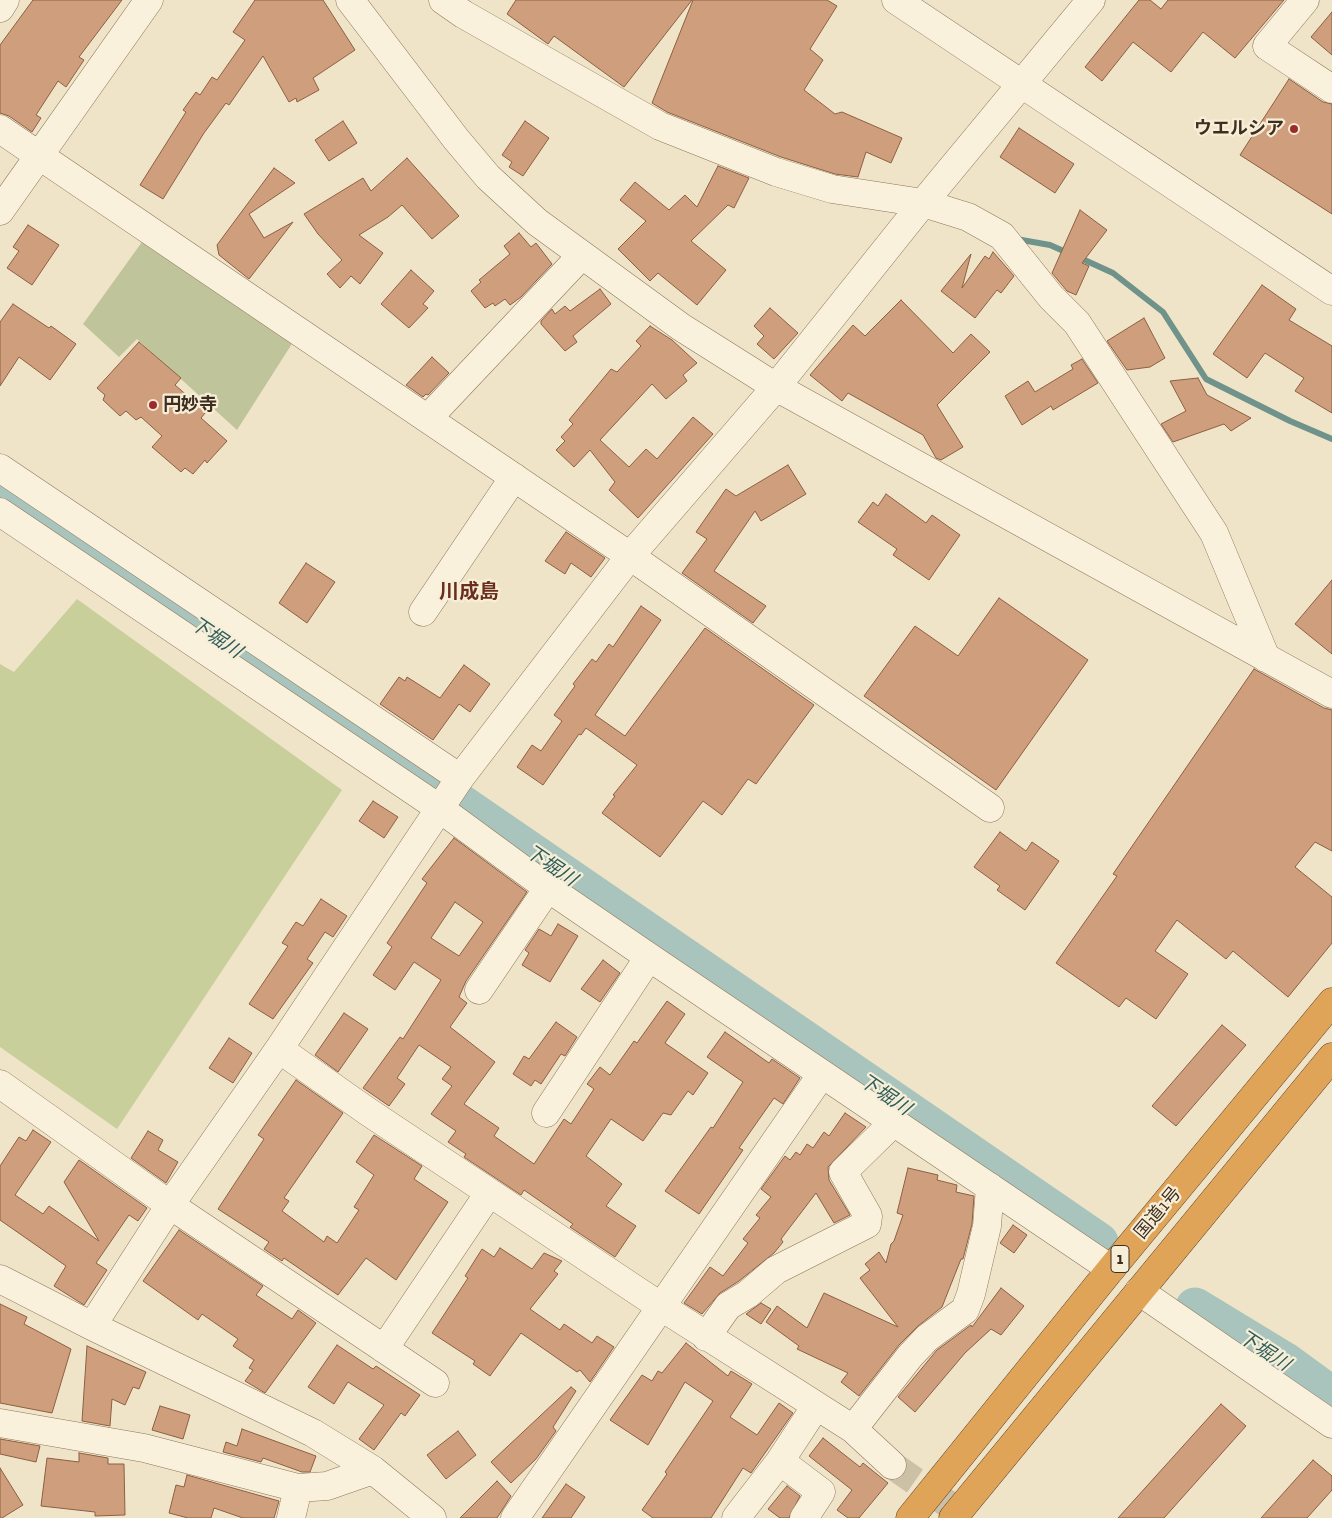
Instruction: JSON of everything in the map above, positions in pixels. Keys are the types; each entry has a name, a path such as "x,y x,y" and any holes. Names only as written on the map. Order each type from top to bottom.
{"highway":[{"name":"国道1号","path":"910,1518 1111,1269 1332,1002"},
{"name":"国道1号","path":"953,1518 1332,1056"}],"street":[{"path":"0,8 5,0"},
{"path":"0,211 149,0"},
{"path":"350,0 456,139 488,177 537,222 681,327 776,387 1332,694"},
{"path":"443,0 463,14 660,126 776,172 832,190 923,203 968,217 1002,236 1051,297 1077,323 1214,534 1266,658"},
{"path":"896,0 1020,85 1332,291"},
{"path":"92,1326 170,1205 279,1049 459,778 630,556 776,387 923,203 1091,0"},
{"path":"1304,0 1267,46 1332,89"},
{"path":"0,129 630,556 990,808"},
{"path":"428,418 582,254"},
{"path":"0,468 459,778"},
{"path":"423,612 514,477"},
{"path":"0,512 439,807 548,888 1111,1269"},
{"path":"479,990 548,888"},
{"path":"546,1113 649,957"},
{"path":"279,1049 706,1337 853,1429 892,1465"},
{"path":"515,1518 822,1074"},
{"path":"0,1084 170,1205 435,1383"},
{"path":"706,1337 728,1306 748,1294 776,1270 867,1224 868,1216 844,1172 894,1122"},
{"path":"853,1429 910,1356 928,1338 964,1310 971,1294 987,1226 990,1187"},
{"path":"384,1349 490,1193"},
{"path":"0,1279 92,1326 313,1433 373,1470 432,1518"},
{"path":"1139,1291 1332,1424"},
{"path":"736,1518 780,1461 816,1406"},
{"path":"0,1423 144,1448 298,1488 327,1486 373,1470"},
{"path":"780,1461 821,1492 804,1518"},
{"path":"291,1518 298,1488"}],"green space":[{"path":"147,235 295,339 237,430 137,339 119,357 83,324"},
{"path":"77,599 342,790 117,1129 0,1047 0,664 14,672"}],"building":[{"path":"33,0 122,0 79,57 84,60 66,87 58,81 36,115 41,118 32,132 9,116 0,113 0,45"},
{"path":"255,0 323,0 355,50 313,78 319,90 297,102 296,98 289,102 263,56 229,105 226,103 204,133 163,199 140,185 186,112 183,110 196,92 200,95 212,77 217,80 245,40 233,32"},
{"path":"516,0 692,0 624,87 554,36 548,44 507,14"},
{"path":"693,0 827,0 837,6 810,49 823,60 804,90 835,114 842,112 902,138 891,163 866,152 858,177 835,174 781,157 667,112 652,103"},
{"path":"1139,0 1150,0 1161,9 1168,0 1284,0 1235,58 1203,32 1171,72 1133,42 1102,81 1085,67"},
{"path":"1332,12 1332,55 1311,37"},
{"name":"ウエルシア","path":"1289,79 1323,102 1332,104 1332,214 1240,155"},
{"path":"343,121 357,143 329,161 315,140"},
{"path":"525,121 549,138 523,176 509,167 512,162 502,155"},
{"path":"1019,128 1074,164 1055,193 1000,157"},
{"path":"407,158 459,216 432,239 402,205 388,217 359,235 383,253 360,284 351,276 340,288 327,274 342,260 318,234 304,214 363,178 371,191"},
{"path":"718,166 749,178 734,208 728,205 691,241 726,270 697,305 658,273 650,281 618,249 646,221 620,200 635,182 669,210 685,195 697,207"},
{"path":"274,168 295,183 249,214 264,238 293,222 249,279 219,255 217,245"},
{"path":"1080,210 1107,230 1082,263 1089,266 1076,295 1067,291 1052,273"},
{"path":"28,225 59,245 32,285 7,268 19,251 13,247"},
{"path":"519,233 531,247 536,243 552,264 521,297 510,305 505,299 495,306 493,303 485,308 471,291 481,282 479,280 510,254 504,246"},
{"path":"993,252 1014,276 1001,293 997,290 975,318 941,291 971,254 962,288 985,256 989,259"},
{"path":"411,270 434,291 423,304 428,308 409,328 381,304"},
{"path":"1262,285 1296,309 1289,320 1332,346 1332,413 1295,391 1304,378 1265,353 1247,378 1213,354"},
{"path":"600,289 611,304 573,336 577,342 565,351 541,324 541,321 552,309 555,314 565,306 570,311"},
{"path":"901,300 953,353 971,334 990,352 937,405 963,447 941,460 936,458 923,435 848,393 842,401 810,375 853,325 865,336"},
{"path":"13,304 49,328 51,326 76,344 50,380 19,357 0,386 0,322"},
{"path":"770,308 798,333 774,359 757,344 764,336 754,326"},
{"path":"1144,318 1165,358 1150,367 1127,370 1107,341"},
{"path":"650,326 672,340 697,363 683,375 687,381 666,399 652,384 600,440 629,467 646,449 657,459 693,417 713,434 638,518 609,490 615,482 590,450 574,467 556,450 565,441 561,437 573,424 569,420 611,369 617,372 641,346 636,341"},
{"name":"円妙寺","path":"139,342 181,378 175,385 206,412 201,418 227,441 207,463 205,460 193,474 185,468 181,472 152,447 162,436 141,417 136,420 126,411 120,416 103,400 105,395 97,388"},
{"path":"432,357 449,373 428,395 426,394 423,397 406,385"},
{"path":"1082,359 1098,383 1053,410 1051,406 1022,425 1005,396 1028,381 1035,392 1073,369 1071,365"},
{"path":"1198,378 1207,395 1251,418 1231,431 1224,424 1173,442 1161,424 1186,411 1170,381"},
{"path":"788,465 806,494 761,521 755,511 714,571 766,606 753,623 682,573 707,539 696,532 726,489 736,496"},
{"path":"886,494 926,523 932,515 960,535 929,580 893,555 897,549 858,522 873,502 878,506"},
{"path":"566,532 605,558 591,577 571,563 565,574 545,561"},
{"path":"306,563 335,582 307,623 279,603"},
{"path":"1332,580 1332,654 1295,624"},
{"path":"999,598 1088,660 996,790 864,696 915,626 958,656"},
{"path":"641,606 661,620 595,715 625,736 705,628 814,705 756,784 748,779 722,815 703,801 660,857 602,813 615,796 613,795 637,765 586,728 581,735 579,734 543,785 517,767 532,745 541,751 562,721 554,715 575,686 573,684 592,659 596,662 609,644 613,647"},
{"path":"464,665 490,684 470,712 459,704 433,740 380,704 399,677 405,681 407,677 440,698"},
{"path":"1254,669 1324,708 1332,710 1332,851 1315,842 1295,867 1332,897 1332,943 1288,997 1233,951 1226,959 1177,920 1155,951 1188,974 1156,1019 1126,998 1119,1007 1056,963 1117,876 1113,874"},
{"path":"373,801 398,817 384,838 359,821"},
{"path":"1000,832 1026,851 1032,842 1059,861 1025,910 997,890 1000,886 974,867"},
{"path":"454,838 527,892 466,981 459,997 467,1003 450,1027 495,1062 464,1104 499,1128 494,1136 534,1164 564,1119 571,1124 594,1089 587,1084 600,1067 610,1075 634,1041 637,1043 667,1001 685,1014 665,1043 708,1073 693,1095 688,1091 671,1115 663,1113 643,1141 611,1119 586,1156 622,1184 606,1206 636,1226 615,1257 570,1227 573,1224 524,1190 521,1195 464,1157 466,1154 448,1142 456,1131 431,1114 452,1086 442,1079 451,1067 419,1045 397,1078 405,1084 389,1106 363,1088 400,1037 403,1039 441,980 414,962 395,990 373,975 392,947 387,943 427,883 422,879","holes":["455,902 483,922 459,956 431,938"]},
{"path":"321,899 347,916 333,937 325,932 307,959 313,963 273,1019 249,1004 288,946 282,943 296,922 303,926"},
{"path":"558,924 578,936 550,982 522,965 529,953 525,950 539,929 551,936"},
{"path":"603,960 620,973 600,1002 581,989"},
{"path":"344,1013 368,1029 338,1072 315,1055"},
{"path":"556,1022 577,1037 565,1056 561,1054 541,1084 535,1080 531,1086 513,1074 524,1056 529,1059"},
{"path":"1222,1025 1246,1045 1176,1126 1152,1106"},
{"path":"725,1032 769,1063 772,1059 800,1078 783,1104 774,1098 739,1148 743,1150 699,1214 665,1191 711,1127 713,1128 743,1082 707,1057"},
{"path":"229,1038 252,1053 233,1083 209,1068"},
{"path":"296,1080 343,1113 284,1198 289,1201 282,1211 324,1242 327,1236 337,1243 359,1210 354,1207 374,1175 356,1162 374,1135 422,1166 414,1179 448,1202 396,1280 366,1258 338,1295 284,1258 282,1261 264,1249 269,1242 218,1209 264,1139 258,1135"},
{"path":"845,1113 866,1127 828,1167 829,1180 850,1215 834,1223 816,1193 781,1239 783,1242 774,1253 739,1281 720,1293 702,1314 684,1303 710,1267 723,1276 748,1243 743,1239 760,1218 756,1215 771,1197 761,1189 785,1156 790,1160 796,1152 800,1155 807,1144 813,1148 824,1132 829,1136"},
{"path":"33,1130 51,1142 15,1195 43,1214 49,1206 99,1241 64,1182 79,1160 147,1208 138,1221 129,1215 96,1263 107,1270 84,1305 54,1286 66,1266 0,1220 0,1166 19,1137 26,1141"},
{"path":"148,1131 163,1140 158,1150 178,1162 166,1183 131,1158"},
{"path":"908,1168 938,1175 937,1180 957,1185 956,1192 974,1196 972,1224 963,1259 961,1259 942,1307 918,1326 899,1345 859,1396 841,1382 848,1373 797,1349 799,1346 766,1322 777,1306 807,1328 824,1293 898,1327 860,1278 870,1270 865,1264 879,1252 886,1263 891,1244 894,1241 903,1215 897,1213"},
{"path":"1013,1225 1027,1235 1014,1253 1000,1243"},
{"path":"179,1230 263,1286 256,1295 292,1319 298,1310 316,1323 265,1393 245,1381 253,1370 249,1368 254,1360 233,1346 238,1339 202,1314 198,1320 143,1281"},
{"path":"500,1248 532,1269 544,1253 562,1261 554,1271 558,1274 530,1309 560,1330 564,1324 592,1343 597,1336 614,1347 590,1382 580,1370 577,1372 521,1333 490,1376 473,1364 475,1361 432,1333 468,1278 465,1276 482,1249 494,1257"},
{"path":"1001,1288 1024,1306 1001,1335 991,1329 965,1353 915,1412 898,1397 937,1350 971,1325 972,1327"},
{"path":"761,1303 771,1309 761,1324 746,1314"},
{"path":"0,1304 27,1317 24,1324 71,1349 52,1413 0,1403"},
{"path":"686,1343 728,1376 731,1371 752,1384 730,1417 757,1435 779,1403 793,1413 751,1473 743,1468 711,1518 653,1518 642,1510 713,1401 685,1382 648,1445 610,1420 642,1375 652,1381 658,1371 662,1373"},
{"path":"337,1345 373,1369 376,1366 420,1395 405,1416 401,1413 374,1450 359,1439 384,1405 348,1382 334,1404 308,1387"},
{"path":"87,1346 146,1372 139,1389 133,1387 125,1405 112,1399 110,1426 82,1421"},
{"path":"571,1387 576,1391 553,1427 556,1431 536,1459 511,1483 491,1462"},
{"path":"1221,1404 1246,1426 1164,1518 1118,1518"},
{"path":"160,1406 190,1415 183,1439 152,1430"},
{"path":"242,1429 316,1456 310,1472 302,1472 263,1458 261,1462 223,1452 226,1442 237,1446"},
{"path":"458,1431 476,1455 446,1479 427,1455"},
{"path":"823,1438 860,1467 863,1463 888,1483 859,1518 848,1518 837,1510 852,1490 809,1456"},
{"path":"0,1439 40,1446 36,1462 0,1454"},
{"path":"79,1453 108,1458 108,1464 124,1464 125,1515 95,1516 95,1512 41,1506 47,1458 79,1462"},
{"path":"1313,1460 1332,1476 1332,1490 1307,1518 1261,1518"},
{"path":"0,1468 23,1505 2,1518 0,1518"},
{"path":"187,1475 279,1501 274,1518 243,1518 214,1508 211,1518 188,1518 169,1513 176,1485 184,1487"},
{"path":"497,1481 511,1496 497,1518 460,1518"},
{"path":"566,1484 585,1497 571,1518 542,1518"},
{"path":"787,1486 800,1496 789,1518 780,1518 768,1509"}],"waterway":[{"path":"1016,239 1050,245 1068,253"},
{"path":"1078,257 1113,273 1163,312 1206,379 1290,421 1332,439"},
{"name":"下堀川","path":"0,492 422,777 1099,1242"},
{"name":"下堀川","path":"1195,1307 1287,1363 1332,1396"}],"tunnel":[{"path":"892,1465 968,1518"}],"place":[{"name":"ウエルシア","path":"1294,129"},
{"name":"円妙寺","path":"153,405"}],"district":[{"name":"川成島","path":"469,592"}]}
